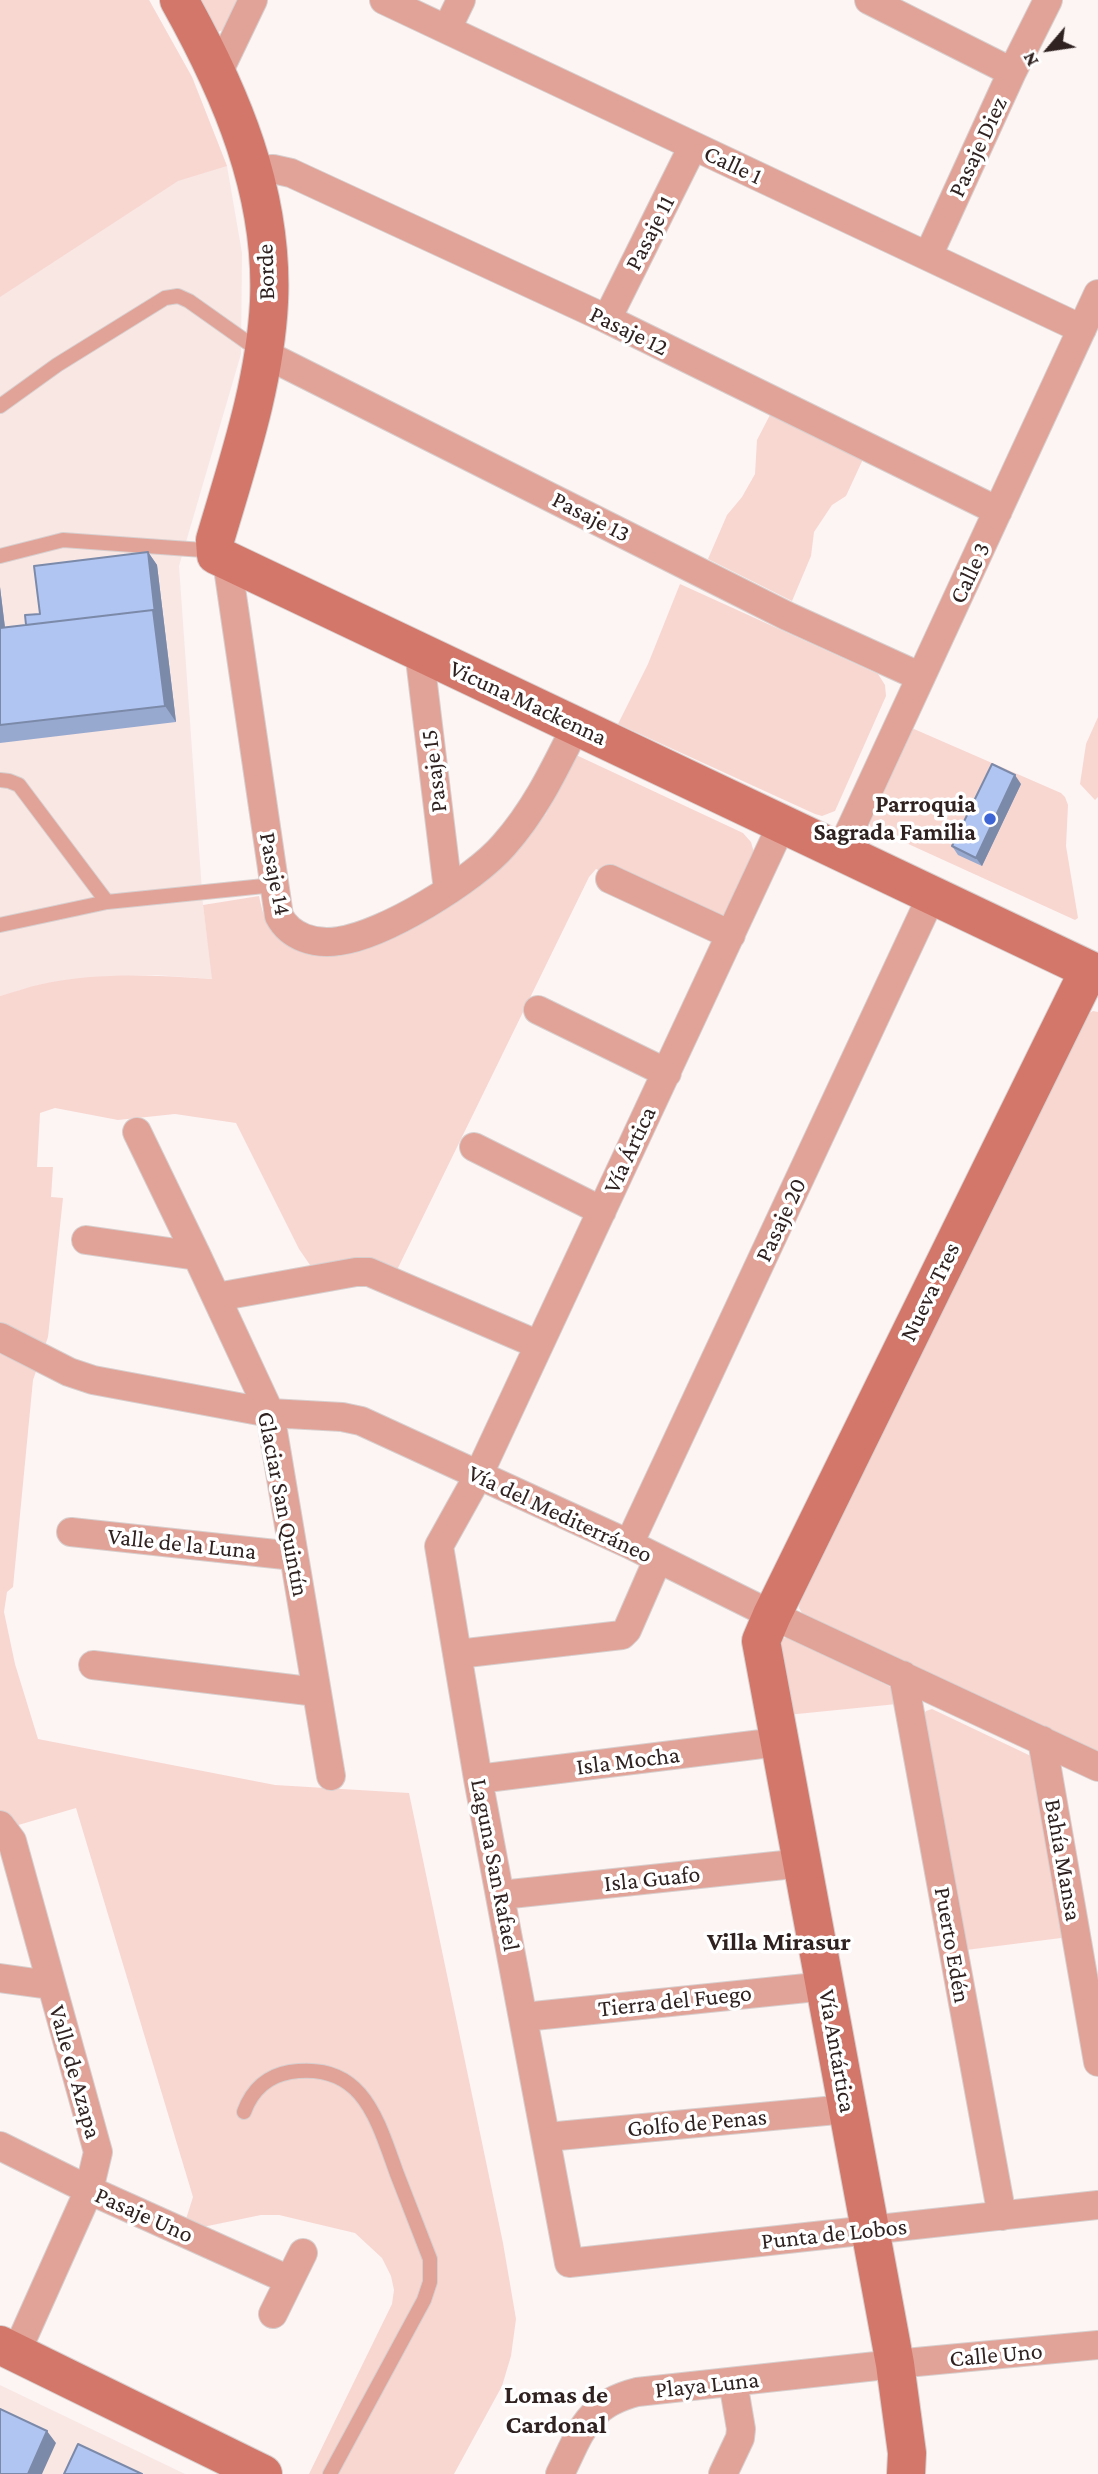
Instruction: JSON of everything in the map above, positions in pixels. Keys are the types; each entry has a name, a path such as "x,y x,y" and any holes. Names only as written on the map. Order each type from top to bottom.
{"street":[{"name":"Borde","path":"179,0 218,73 254,170 262,209 268,274 269,301 263,353 249,422 215,540 222,558"},
{"path":"218,73 253,0"},
{"name":"Calle 1","path":"384,0 1082,329"},
{"path":"447,30 461,0"},
{"path":"869,0 1012,72"},
{"name":"Pasaje Diez","path":"928,256 1048,0"},
{"name":"Pasaje 11","path":"607,319 693,146"},
{"name":"Pasaje 12","path":"254,170 273,169 291,173 607,319 998,512"},
{"name":"Calle 3","path":"840,852 1098,294"},
{"name":"Pasaje 13","path":"263,353 787,616 921,677"},
{"name":"Vicuna Mackenna","path":"222,558 932,895 1095,966"},
{"name":"Pasaje 14","path":"222,558 279,916 284,925 298,936 327,942 370,932 448,890 487,862 527,818 576,726"},
{"name":"Pasaje 15","path":"419,651 448,890"},
{"name":"Vía Ártica","path":"478,1476 782,824"},
{"path":"610,879 731,935"},
{"name":"Pasaje 20","path":"629,1544 932,895"},
{"name":"Nueva Tres","path":"772,1615 1095,966"},
{"path":"538,1010 667,1073"},
{"name":"Glaciar San Quintín","path":"137,1132 270,1413 331,1776"},
{"path":"474,1147 602,1211"},
{"path":"86,1240 197,1256"},
{"path":"216,1297 369,1272 539,1345"},
{"name":"Vía del Mediterráneo","path":"0,1337 69,1372 93,1381 270,1413 342,1417 361,1421 629,1544 772,1615 1098,1768"},
{"name":"Laguna San Rafael","path":"478,1476 439,1546 478,1779 548,2137 569,2263"},
{"name":"Valle de la Luna","path":"71,1532 294,1556"},
{"path":"458,1654 622,1635 627,1630 658,1559"},
{"name":"Vía Antártica","path":"772,1615 761,1641 761,1649 895,2364 907,2453 906,2474"},
{"path":"93,1665 317,1692"},
{"name":"Puerto Edén","path":"903,1675 1002,2216"},
{"name":"Bahía Mansa","path":"1042,1740 1098,2062"},
{"name":"Isla Mocha","path":"478,1779 778,1742"},
{"name":"Valle de Azapa","path":"0,1825 12,1841 98,2152 89,2190 8,2349"},
{"name":"Isla Guafo","path":"500,1895 803,1863"},
{"path":"0,1978 50,1985"},
{"name":"Tierra del Fuego","path":"524,2017 826,1986"},
{"name":"Golfo de Penas","path":"548,2137 847,2109"},
{"name":"Pasaje Uno","path":"0,2146 89,2190 289,2280"},
{"name":"Punta de Lobos","path":"569,2263 1098,2205"},
{"path":"273,2314 303,2253"},
{"name":"Calle Uno","path":"895,2364 1098,2345"},
{"path":"8,2349 263,2474"},
{"name":"Playa Luna","path":"560,2474 587,2420 607,2403 636,2392 895,2364"},
{"path":"723,2474 740,2438 741,2429 733,2382"}],"lane":[{"path":"0,406 57,366 165,298 178,296 189,300 263,353"},
{"path":"0,556 63,540 203,550 222,558"},
{"path":"0,780 19,785 107,902"},
{"path":"0,925 107,902 274,885"},
{"path":"244,2112 251,2095 258,2087 283,2074 323,2071 354,2088 374,2112 430,2259 430,2282 424,2300 330,2474"}],"shaded area":[{"path":"0,0 149,0 192,77 227,166 242,253 241,354 179,566 203,905 213,979 154,975 101,977 43,984 0,996"},
{"path":"0,0 149,0 192,77 227,166 178,181 0,297"},
{"path":"196,0 240,0 225,29 216,33"},
{"path":"771,413 864,457 846,496 832,505 814,532 811,556 792,601 708,559 727,515 742,497 755,474 757,440"},
{"path":"680,584 878,674 885,685 886,696 835,811 822,816 815,814 618,724 648,664"},
{"path":"1098,717 1098,797 1095,800 1080,784 1086,744"},
{"path":"914,729 1065,797 1068,805 1066,846 1078,918 1075,920 871,827 868,821 909,730"},
{"path":"574,754 743,833 751,842 755,856 725,916 712,919 596,869 589,877 396,1272 356,1260 310,1265 299,1249 236,1123 175,1114 118,1120 55,1108 40,1113 37,1167 53,1167 51,1197 63,1198 48,1337 33,1380 13,1587 7,1592 4,1612 15,1664 38,1739 275,1785 409,1793 503,2243 516,2319 511,2356 502,2386 454,2474 309,2474 392,2304 394,2290 391,2276 382,2258 355,2233 279,2215 261,2215 198,2228 186,2219 193,2197 76,1808 15,1826 0,1810 0,996 63,980 106,976 212,979 203,905 259,896 265,918 274,934 289,945 311,952 527,838 546,814 565,765"},
{"path":"1098,1012 1098,1753 804,1616 799,1608 800,1599 1088,1014"},
{"path":"791,1638 889,1686 897,1695 897,1704 787,1715 778,1641"},
{"path":"932,1709 1033,1757 1069,1937 966,1950 923,1715"},
{"path":"0,2385 185,2474 0,2474"}],"building":[{"path":"148,552 155,614 153,610 26,625 25,615 40,614 34,566"},
{"path":"153,610 165,706 0,725 0,628"},
{"name":"Parroquia Sagrada Familia","path":"992,764 1015,775 976,858 952,846"},
{"path":"0,2409 47,2431 28,2474 0,2474"},
{"path":"78,2444 142,2474 64,2474"}],"place":[{"name":"Parroquia Sagrada Familia","path":"990,819"}],"district":[{"name":"Villa Mirasur","path":"779,1942"},
{"name":"Lomas de Cardonal","path":"556,2410"}]}
